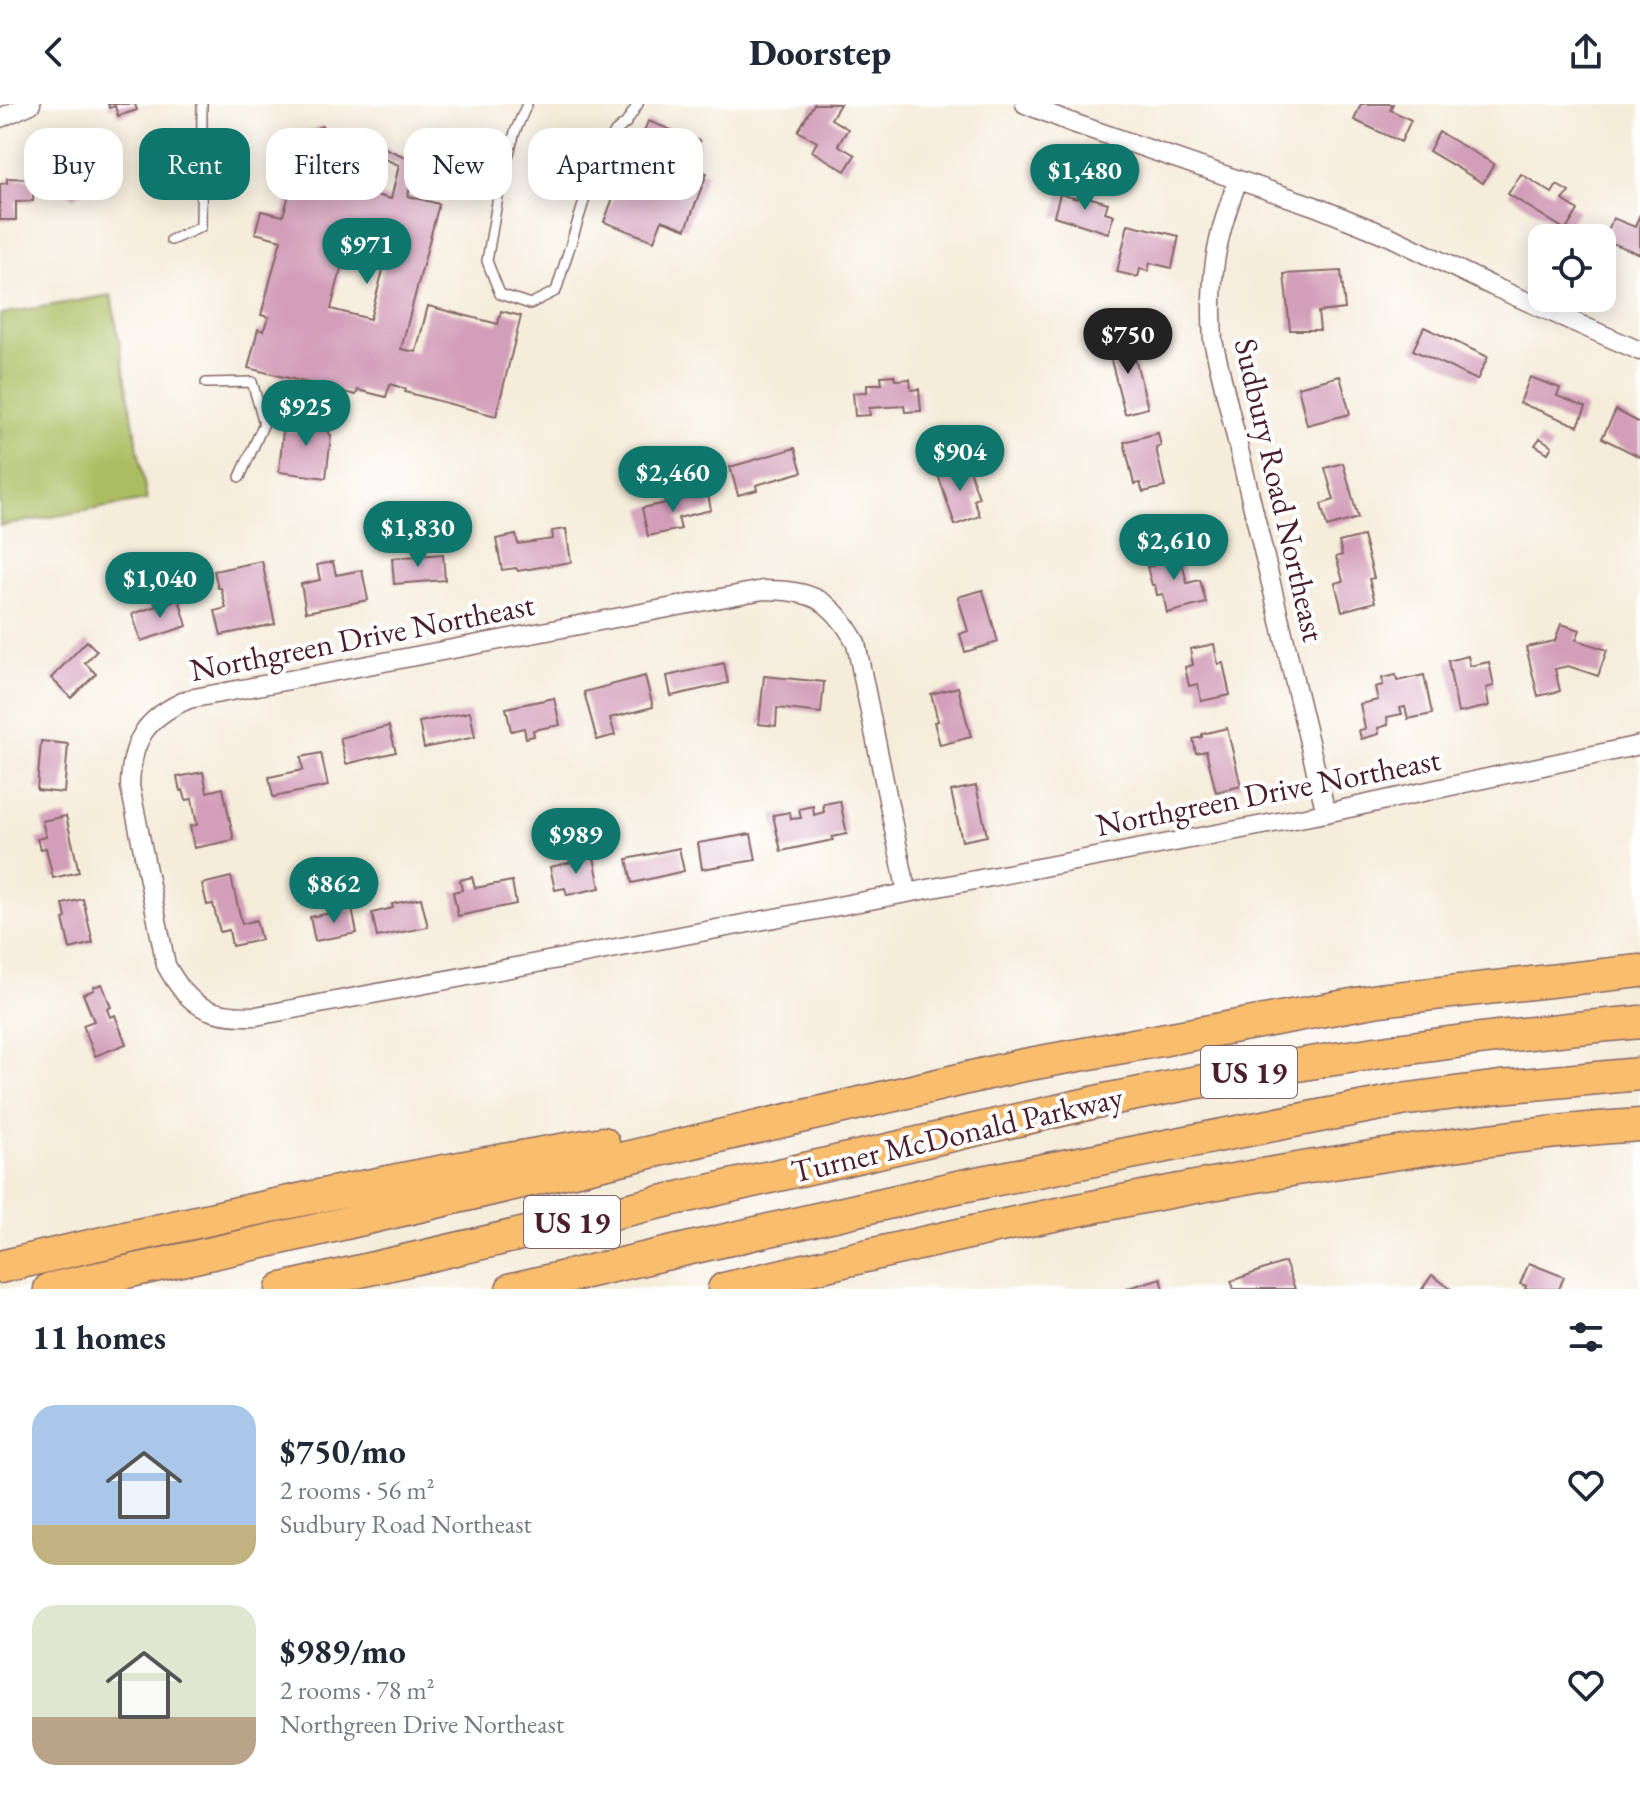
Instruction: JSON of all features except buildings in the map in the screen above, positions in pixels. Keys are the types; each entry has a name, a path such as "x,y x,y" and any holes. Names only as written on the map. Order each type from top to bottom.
{"highway":[{"path":"50,1289 1019,1066 1379,1000 1640,971"},
{"name":"Turner McDonald Parkway","path":"282,1289 1161,1089 1394,1049 1640,1022"},
{"name":"Turner McDonald Parkway","path":"512,1289 957,1187 1401,1100 1640,1074"},
{"path":"0,1267 181,1224 485,1164 766,1115 839,1107"},
{"path":"733,1288 877,1253 1233,1179 1420,1150 1640,1125"}],"street":[{"path":"0,118 31,104"},
{"path":"1025,104 1314,206 1391,237 1492,286 1640,351"},
{"name":"Sudbury Road Northeast","path":"1238,180 1214,256 1210,300 1213,341 1326,813"},
{"name":"Northgreen Drive Northeast","path":"907,893 856,643 845,624 830,608 812,596 792,590 763,590 189,699 168,708 150,722 137,742 131,763 130,786 166,965 176,984 190,999 208,1010 228,1016 256,1016 907,893 1326,813 1640,745"}],"lane":[{"path":"171,240 201,227 202,104"},
{"path":"527,104 515,132 500,185 487,261 500,294 530,304 556,291 591,179 615,132 626,123 638,104"},
{"path":"206,383 252,382 264,423 240,477"}],"green space":[{"path":"111,295 147,500 0,526 0,314"}]}
